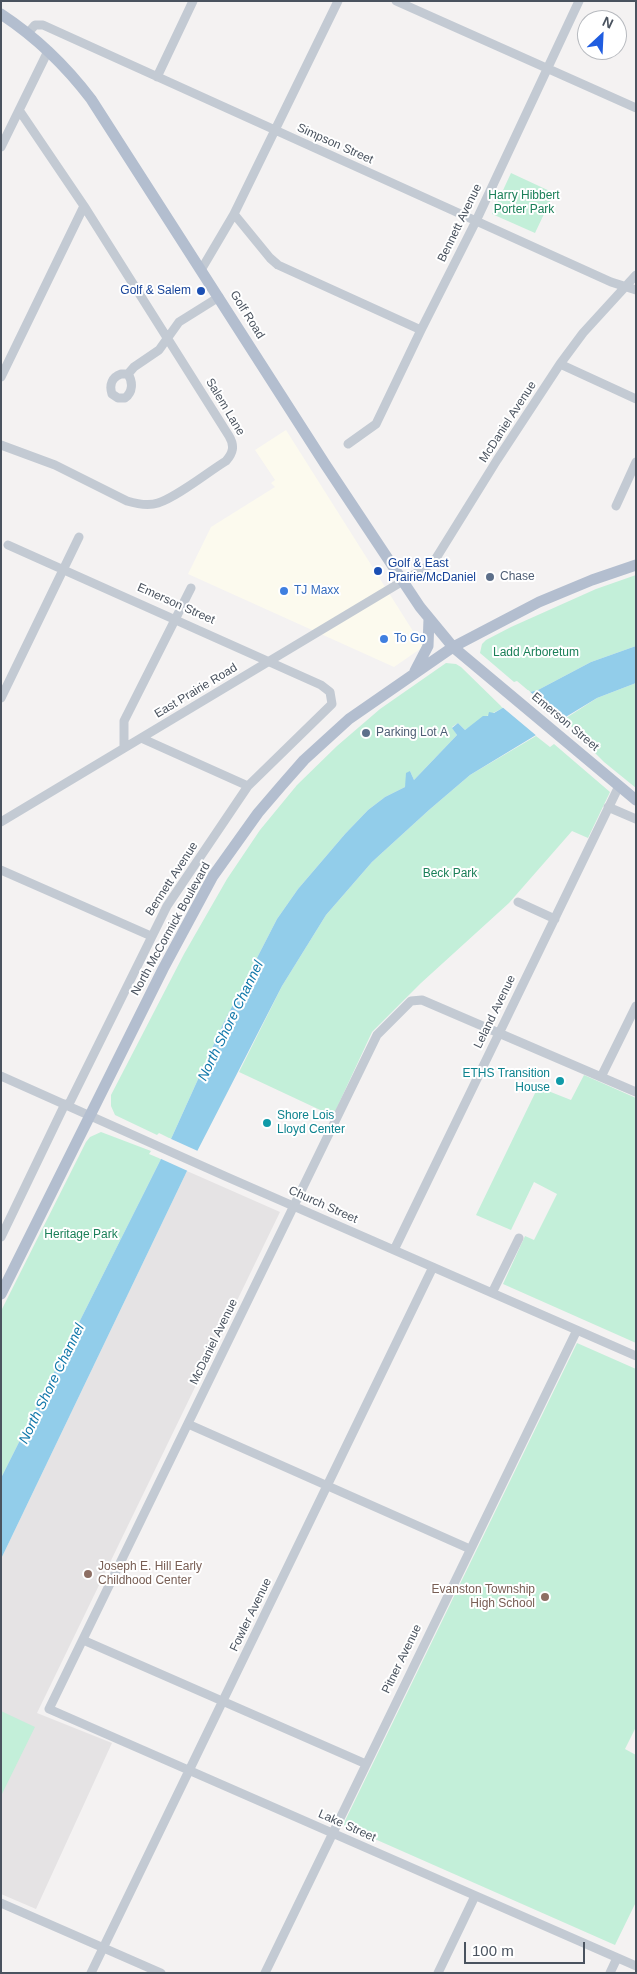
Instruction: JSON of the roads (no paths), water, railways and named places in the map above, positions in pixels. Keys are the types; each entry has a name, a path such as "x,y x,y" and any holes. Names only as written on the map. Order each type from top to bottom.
{"main road":[{"name":"Golf Road","path":"1,14 28,33 48,51 91,99 325,464 429,619 453,646"},
{"name":"North McCormick Boulevard","path":"1,1294 163,969 213,876 258,813 304,760 364,707 453,646 539,602 592,580 636,565"},
{"path":"413,674 428,646 429,619"},
{"name":"Emerson Street","path":"453,646 636,800"}],"street":[{"path":"157,77 193,1"},
{"path":"201,270 234,214 338,1"},
{"path":"396,1 636,108"},
{"name":"Bennett Avenue","path":"348,444 376,424 476,221 579,1"},
{"name":"Simpson Street","path":"28,33 36,25 43,25 611,282 636,290"},
{"path":"1,148 48,51"},
{"name":"Salem Lane","path":"1,445 55,465 135,503 157,503 169,498 226,461 232,454 233,446 230,436 84,206 19,110"},
{"path":"1,377 84,206"},
{"path":"234,214 278,265 421,330"},
{"name":"McDaniel Avenue","path":"402,580 433,563 560,364 583,333 636,275"},
{"path":"128,374 134,367 159,350 179,322 219,297"},
{"path":"560,364 636,400"},
{"path":"616,506 636,462"},
{"path":"1,698 79,538"},
{"name":"Emerson Street","path":"8,545 270,661 322,685 330,692"},
{"name":"East Prairie Road","path":"1,822 402,580"},
{"path":"124,748 124,722 191,588"},
{"name":"Bennett Avenue","path":"1,1237 167,906 248,786 332,704 330,692"},
{"path":"142,738 248,786"},
{"name":"Leland Avenue","path":"394,1250 619,786"},
{"path":"608,807 636,819"},
{"path":"1,870 151,936"},
{"path":"518,902 555,919"},
{"name":"McDaniel Avenue","path":"49,1709 378,1035 412,1001 418,999 500,1032"},
{"path":"601,1077 636,1006"},
{"path":"500,1032 636,1092"},
{"name":"Church Street","path":"1,1076 294,1207 636,1356"},
{"path":"492,1293 519,1238"},
{"name":"Fowler Avenue","path":"92,1973 433,1267"},
{"name":"Pitner Avenue","path":"265,1973 577,1330"},
{"path":"188,1424 470,1549"},
{"path":"83,1640 366,1764"},
{"name":"Lake Street","path":"49,1709 636,1966"},
{"path":"438,1973 475,1896"},
{"path":"1,1903 161,1973"},
{"path":"610,1973 617,1958"}],"water":[{"name":"North Shore Channel","path":"636,646 636,683 597,698 470,775 372,862 326,915 282,986 187,1171 1,1559 1,1478 171,1139 223,1024 277,919 298,889 345,834 368,810 385,797 405,787 406,773 410,771 414,780 457,735 452,728 458,723 465,730 483,716 488,716 489,712 494,713 530,692 538,690 591,662"}],"place":[{"name":"Golf & Salem","path":"201,291"},
{"name":"Golf & East Prairie/McDaniel","path":"378,571"},
{"name":"Chase","path":"490,577"},
{"name":"TJ Maxx","path":"284,591"},
{"name":"To Go","path":"384,639"},
{"name":"Parking Lot A","path":"366,733"},
{"name":"ETHS Transition House","path":"560,1081"},
{"name":"Shore Lois Lloyd Center","path":"267,1123"},
{"name":"Joseph E. Hill Early Childhood Center","path":"88,1574"},
{"name":"Evanston Township High School","path":"545,1597"}],"park label":[{"name":"Harry Hibbert Porter Park","path":"524,203"},
{"name":"Ladd Arboretum","path":"536,653"},
{"name":"Beck Park","path":"450,874"},
{"name":"Heritage Park","path":"81,1235"}]}
